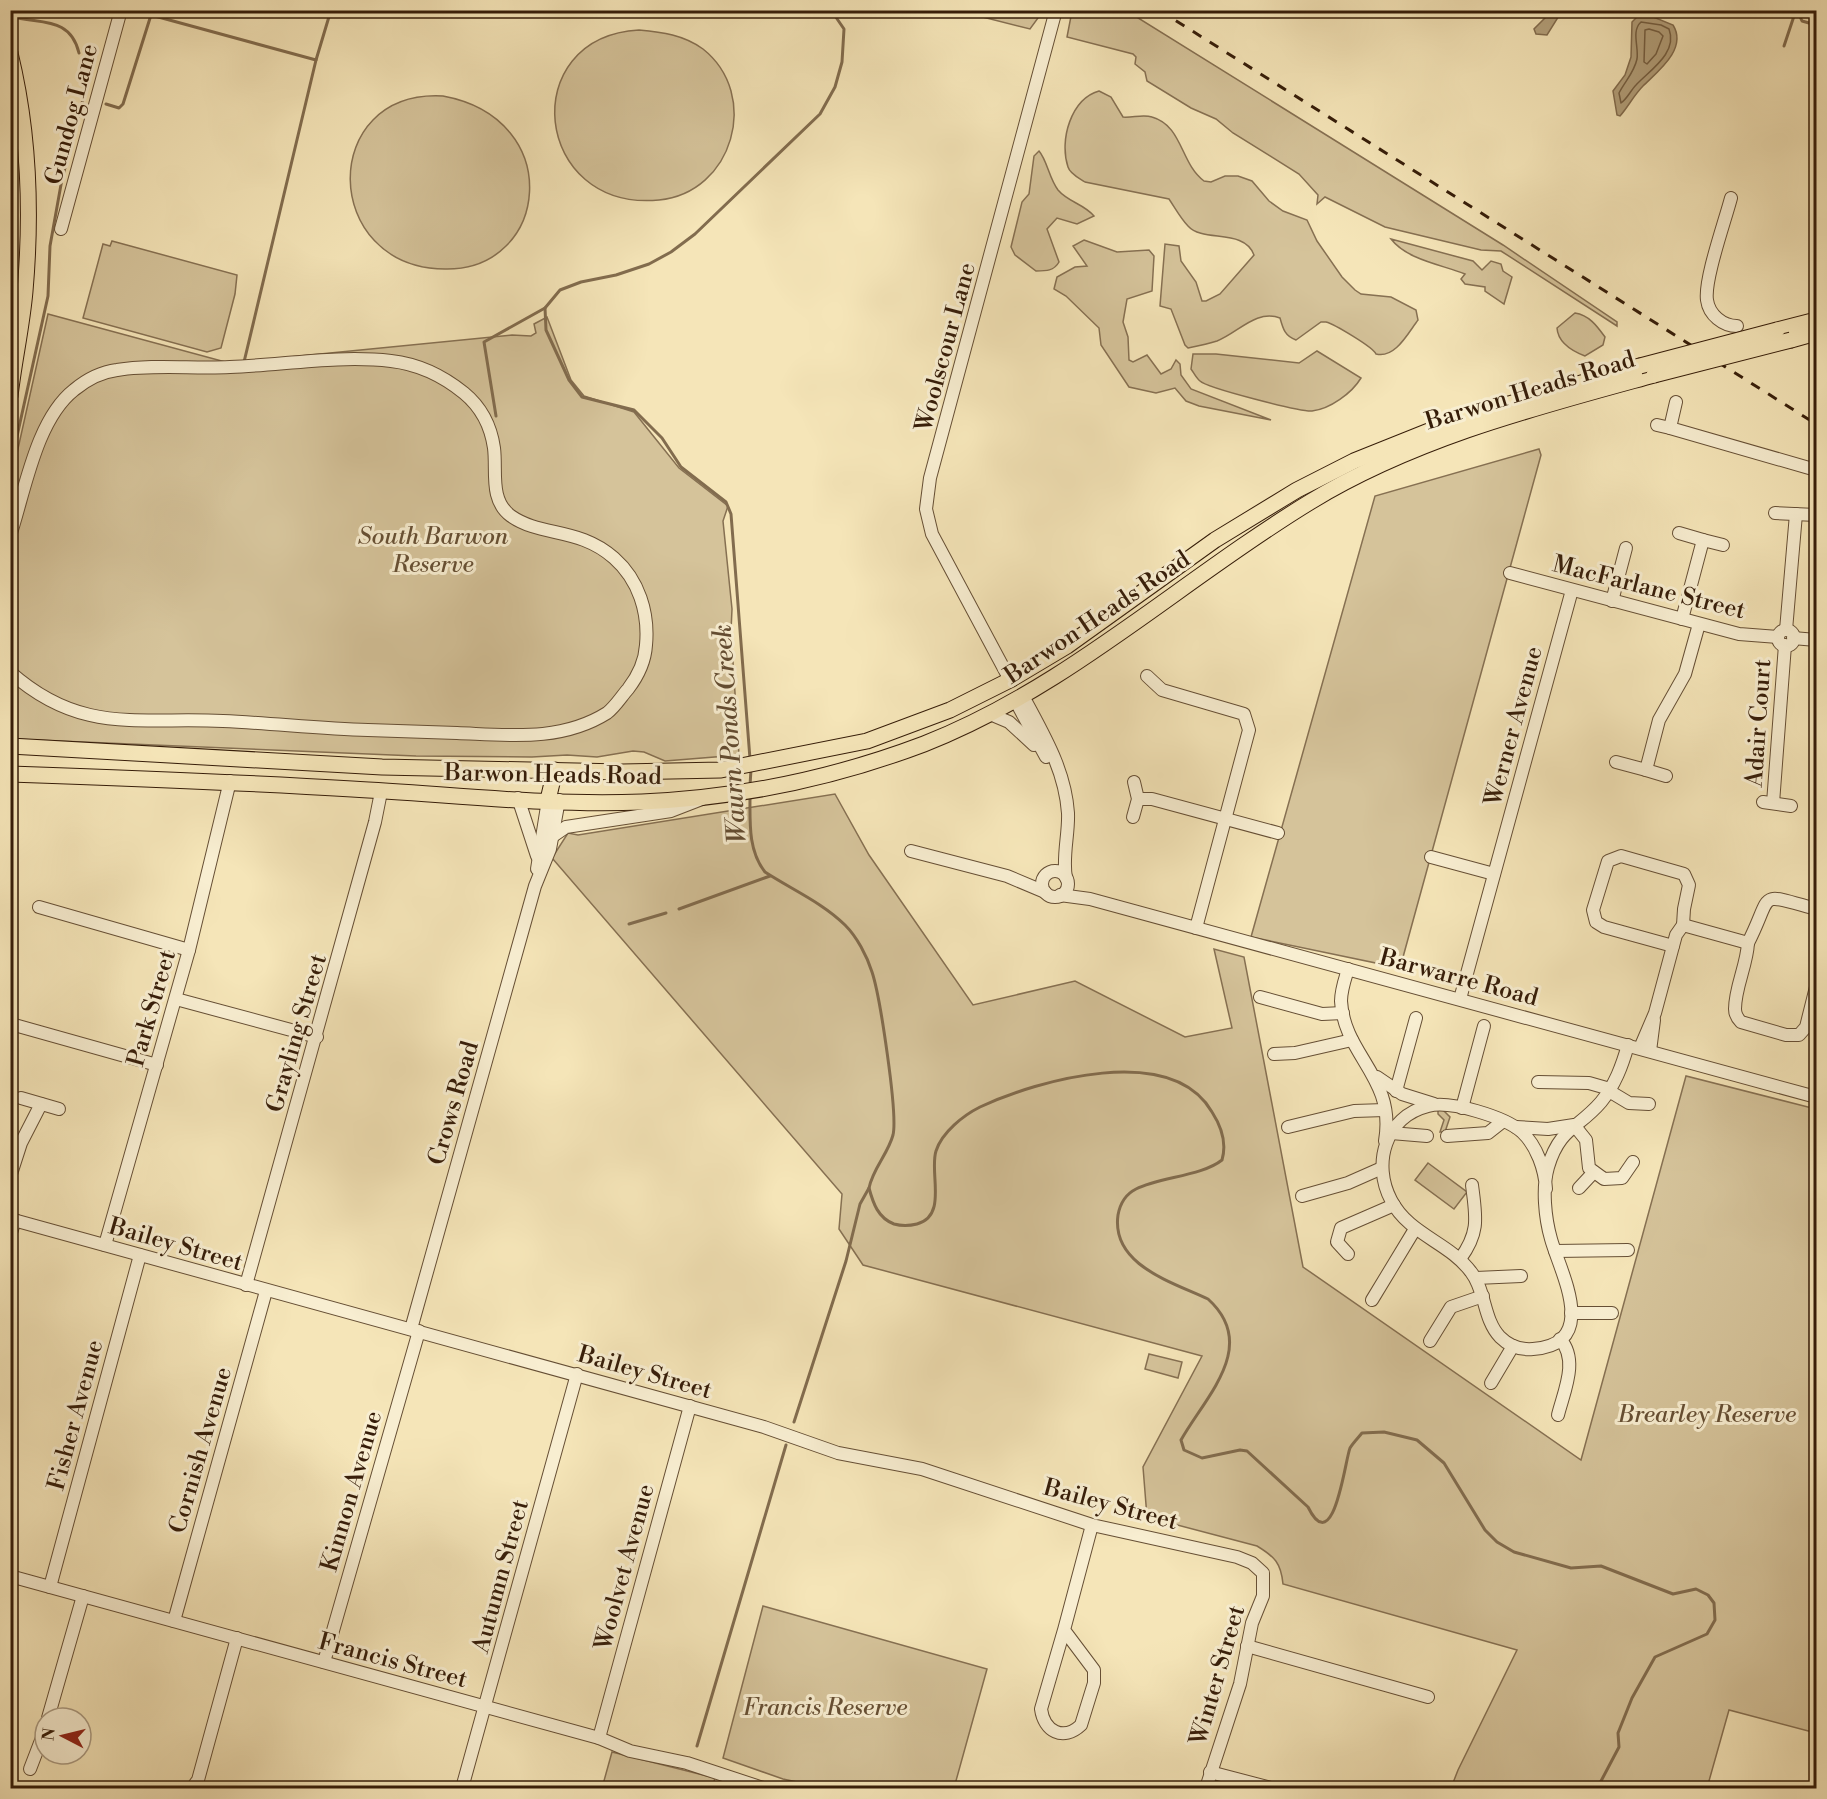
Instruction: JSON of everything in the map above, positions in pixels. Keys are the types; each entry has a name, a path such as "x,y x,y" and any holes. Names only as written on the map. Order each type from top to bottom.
{"main road":[{"path":"10,52 22,117 29,188 25,294 12,368 10,396"},
{"name":"Barwon Heads Road","path":"10,746 382,767 721,770 867,741 950,710 1010,680 1067,646 1215,540 1324,476 1383,448 1464,417 1640,366 1816,320"},
{"name":"Barwon Heads Road","path":"10,774 230,781 381,792 637,802 716,795 778,786 854,768 923,744 990,714 1019,698 1071,667 1234,550 1312,500 1365,472 1439,440 1502,418 1816,333"},
{"path":"1010,680 1019,698"},
{"path":"554,800 555,770"}],"street":[{"name":"Gundog Lane","path":"61,229 122,10"},
{"name":"Woolscour Lane","path":"1010,680 936,545 926,509 930,478 1056,10"},
{"path":"1731,198 1707,297 1716,318 1729,325 1737,326"},
{"path":"10,536 48,421 66,397 92,378 112,370 138,368 226,368 363,359 393,361 418,367 443,377 479,407 494,446 495,486 499,502 508,514 521,521 573,534 597,544 617,560 638,590 643,604 647,639 645,658 636,679 611,711 586,724 563,731 530,735 333,729 215,720 101,718 45,699 10,672"},
{"path":"1676,402 1663,427 1816,470"},
{"path":"1775,513 1816,515"},
{"name":"Adair Court","path":"1791,806 1768,802 1786,638 1796,514"},
{"path":"1679,533 1724,545"},
{"path":"1682,619 1704,540"},
{"path":"1612,601 1626,548"},
{"name":"MacFarlane Street","path":"1510,573 1738,634 1816,640"},
{"name":"Werner Avenue","path":"1460,999 1572,590"},
{"path":"1646,770 1659,720 1685,674 1699,624"},
{"path":"1147,676 1162,690 1244,714 1249,722 1249,730 1196,928"},
{"path":"1019,698 1066,799"},
{"path":"1008,876 1051,896 1060,895 1066,890 1065,862 1068,828 1060,767 1019,698"},
{"path":"990,714 1013,725 1049,762"},
{"path":"1616,762 1666,776"},
{"name":"Park Street","path":"105,1245 176,999 230,781"},
{"path":"1133,818 1138,799 1134,782"},
{"name":"Grayling Street","path":"246,1285 317,1037 377,815 381,792"},
{"path":"553,836 561,829 572,826 679,810 716,795"},
{"path":"518,798 538,850"},
{"path":"1138,799 1152,799 1278,833"},
{"path":"538,850 554,800"},
{"name":"Crows Road","path":"415,1330 534,888 553,836 554,800"},
{"path":"1045,892 1042,884 1062,849 1068,828"},
{"name":"Crows Road","path":"534,888 538,850"},
{"path":"911,851 1008,876 1029,879 1061,872 1067,880"},
{"path":"1546,1189 1547,1172 1565,1132 1596,1107 1609,1090 1655,1013 1673,946 1683,925 1683,911 1689,887 1684,874 1621,856 1608,861 1593,910 1596,922 1602,927 1673,946"},
{"path":"1431,857 1494,874"},
{"name":"Barwarre Road","path":"1067,880 1090,899"},
{"name":"Barwarre Road","path":"1060,895 1090,899 1816,1097"},
{"path":"1816,909 1776,898 1770,899 1763,905 1755,930 1748,942 1748,960 1735,1007 1736,1016 1741,1022 1786,1035 1797,1035 1806,1027 1816,987"},
{"path":"39,907 189,950"},
{"path":"1683,925 1748,942"},
{"path":"1352,970 1342,995 1343,1013 1352,1040 1380,1085 1386,1126 1382,1168 1384,1183 1394,1205 1415,1228 1460,1259 1476,1278 1493,1329 1503,1340 1524,1349 1543,1348 1560,1339 1568,1326 1571,1313 1570,1289 1555,1251 1547,1219 1544,1171 1531,1144 1520,1131 1505,1123"},
{"path":"1260,997 1322,1014 1343,1013"},
{"path":"176,999 317,1037"},
{"path":"1396,1091 1416,1018"},
{"path":"11,1024 157,1065"},
{"path":"1462,1108 1484,1026"},
{"path":"1274,1054 1297,1053 1352,1040"},
{"path":"1371,1070 1396,1091 1438,1105 1462,1108 1530,1130 1574,1125"},
{"path":"1538,1082 1589,1083 1609,1090 1631,1104 1649,1104"},
{"path":"21,1098 59,1109"},
{"path":"10,1177 21,1143 41,1104"},
{"path":"1631,1104 1631,1117"},
{"path":"1383,1148 1391,1132 1409,1114 1424,1107 1438,1105"},
{"path":"1288,1127 1354,1111 1385,1110"},
{"path":"1447,1136 1488,1133 1505,1123"},
{"path":"1574,1125 1586,1140 1588,1165 1593,1173 1604,1179 1621,1179 1633,1162"},
{"path":"1391,1132 1427,1136"},
{"path":"1302,1196 1348,1184 1382,1168"},
{"path":"1579,1188 1593,1173"},
{"path":"1460,1259 1472,1243 1476,1230 1472,1185"},
{"path":"1348,1254 1337,1242 1341,1228 1394,1205"},
{"path":"10,1236 13,1219"},
{"name":"Bailey Street","path":"13,1219 266,1291 577,1374 764,1427 838,1454 922,1469 1092,1525 1237,1557 1252,1563 1263,1573"},
{"path":"1372,1300 1415,1228"},
{"path":"1555,1251 1628,1250"},
{"name":"Fisher Avenue","path":"50,1587 140,1255"},
{"path":"1476,1278 1521,1276"},
{"name":"Cornish Avenue","path":"174,1621 266,1291"},
{"path":"1430,1341 1451,1307 1483,1296"},
{"path":"1571,1313 1612,1313"},
{"name":"Kinnon Avenue","path":"324,1662 415,1330"},
{"path":"1558,1415 1569,1365 1568,1350 1560,1339"},
{"path":"1491,1383 1513,1346"},
{"name":"Autumn Street","path":"462,1788 577,1374"},
{"name":"Woolvet Avenue","path":"599,1738 690,1406"},
{"path":"1064,1630 1090,1663 1095,1677 1081,1725 1066,1734 1055,1733 1048,1728 1043,1720 1041,1709 1092,1525"},
{"name":"Winter Street","path":"1206,1788 1234,1703 1251,1623 1263,1596 1263,1573"},
{"name":"Francis Street","path":"10,1576 599,1738 630,1751 687,1762 763,1788"},
{"path":"51,1706 83,1596"},
{"path":"192,1788 198,1780 237,1638"},
{"path":"1247,1646 1428,1697"},
{"path":"30,1769 33,1761"},
{"path":"1210,1772 1271,1788"}],"green space":[{"path":"959,11 1039,11 1038,18 1030,29"},
{"path":"1072,11 1127,11 1503,245 1617,322 1617,326 1501,251 1481,250 1385,227 1325,197 1317,204 1318,195 1299,174 1233,133 1216,119 1191,108 1147,81 1145,72 1135,64 1136,57 1133,54 1067,37"},
{"path":"639,30 680,37 703,49 721,68 731,91 734,115 731,139 721,161 705,180 685,193 659,200 617,196 585,179 565,153 555,122 558,90 572,61 599,40"},
{"path":"1099,91 1111,97 1123,117 1149,116 1170,128 1190,165 1204,181 1211,182 1225,176 1238,176 1252,181 1269,201 1283,211 1307,220 1317,241 1342,277 1355,290 1361,294 1391,297 1416,310 1418,320 1405,338 1389,353 1376,354 1353,336 1326,322 1321,322 1296,340 1285,332 1280,318 1271,316 1255,319 1217,341 1188,348 1171,309 1160,306 1165,244 1179,246 1181,261 1196,282 1202,301 1220,294 1254,255 1242,241 1195,231 1183,220 1169,199 1085,182 1071,172 1066,156 1066,133 1081,102 1089,95"},
{"path":"443,96 483,110 510,133 526,161 529,192 523,221 506,246 480,263 445,269 404,261 374,241 356,212 350,180 356,147 373,120 402,101"},
{"path":"1039,151 1058,190 1094,216 1077,224 1057,218 1047,229 1059,262 1046,271 1036,271 1015,255 1011,247 1022,202 1029,194 1034,156"},
{"path":"1391,239 1473,261 1482,270 1491,261 1501,264 1503,271 1512,277 1504,304 1485,291 1485,287 1465,284 1461,279 1465,274 1416,257"},
{"path":"1084,240 1117,252 1149,250 1154,256 1152,291 1127,299 1123,322 1128,337 1129,360 1133,362 1147,355 1161,374 1171,369 1176,360 1180,364 1181,375 1191,389 1271,420 1199,406 1186,401 1175,388 1156,393 1129,387 1101,345 1099,328 1066,296 1054,289 1057,277 1075,267 1087,266 1073,246"},
{"path":"112,241 237,275 235,294 221,348 207,352 83,318 103,244 110,246"},
{"path":"1575,313 1589,319 1605,337 1603,345 1585,356 1567,346 1558,333 1557,328"},
{"name":"South Barwon Reserve","path":"48,314 229,363 512,335 531,336 536,333 534,324 547,317 571,380 584,396 634,412 679,468 728,506 723,521 732,609 731,631 739,755 665,761 644,752 633,751 597,757 567,755 416,756 11,739 11,480"},
{"path":"1317,351 1361,378 1340,399 1319,410 1312,411 1274,404 1219,389 1200,381 1191,369 1193,354 1216,354 1299,363"},
{"path":"1539,449 1541,455 1400,968 1251,937 1375,496"},
{"name":"Brearley Reserve","path":"835,794 869,855 973,1005 1075,981 1185,1037 1232,1028 1214,949 1244,957 1303,1267 1581,1460 1686,1076 1816,1109 1816,1733 1729,1710 1707,1788 1451,1788 1517,1650 1283,1584 1281,1571 1276,1561 1257,1546 1147,1517 1143,1467 1202,1356 863,1265 839,1229 842,1194 552,858 568,833 578,835"},
{"path":"1438,1110 1443,1110 1450,1117 1445,1132 1440,1132 1444,1120 1438,1114"},
{"path":"1428,1163 1467,1192 1454,1209 1415,1180"},
{"path":"1149,1354 1182,1362 1178,1378 1145,1369"},
{"name":"Francis Reserve","path":"763,1606 987,1669 954,1788 825,1788 783,1779 723,1758"},
{"path":"612,1752 715,1778 712,1788 602,1788"}],"water":[{"path":"1552,11 1562,11 1547,35 1536,34 1534,29"},
{"path":"1638,16 1651,16 1673,25 1677,34 1677,43 1663,67 1640,90 1620,116 1617,115 1613,91 1625,75 1631,57 1632,22"}],"waterway":[{"path":"106,104 119,108 123,104 151,15 316,60 331,10"},
{"name":"Waurn Ponds Creek","path":"750,759 731,514 726,502 681,467 662,438 634,410 582,397 569,380 546,330 545,308 560,290 649,264 671,252 695,234 820,114 835,87 842,62 844,29 831,10"},
{"path":"1784,46 1796,10"},
{"path":"1797,10 1802,21 1816,25"},
{"path":"11,16 61,27 75,41 79,53"},
{"path":"244,362 316,60"},
{"path":"10,468 48,296 50,246 62,179 86,88 85,78"},
{"path":"496,416 484,342 545,308"},
{"name":"Waurn Ponds Creek","path":"750,786 751,769"},
{"name":"Waurn Ponds Creek","path":"750,796 750,826 755,855 759,864 765,872 817,903 845,925 861,947 872,972 891,1081 894,1123 893,1135 869,1188 874,1204 884,1218 894,1224 902,1225 917,1224 926,1219 935,1203 934,1160 939,1144 954,1125 980,1107 1068,1078 1102,1073 1136,1073 1167,1078 1193,1091 1212,1112 1222,1135 1224,1147 1222,1160 1204,1170 1146,1185 1132,1191 1120,1207 1118,1232 1124,1247 1147,1269 1208,1299 1223,1317 1229,1335 1229,1353 1223,1371 1181,1440 1184,1450 1202,1458 1240,1450 1247,1451 1308,1507 1317,1520 1325,1522 1337,1502 1350,1448 1362,1433 1384,1432 1417,1440 1444,1463 1485,1530 1497,1542 1514,1552 1571,1568 1601,1566 1673,1594 1696,1589 1708,1595 1714,1603 1715,1620 1707,1634 1655,1657 1632,1698 1618,1733 1619,1747 1600,1783 1600,1788"},
{"path":"679,909 770,876"},
{"path":"629,924 666,913"},
{"path":"794,1422 846,1261 860,1204 869,1188"},
{"path":"697,1746 786,1445"}],"railway":[{"path":"1159,10 1816,424"}]}
